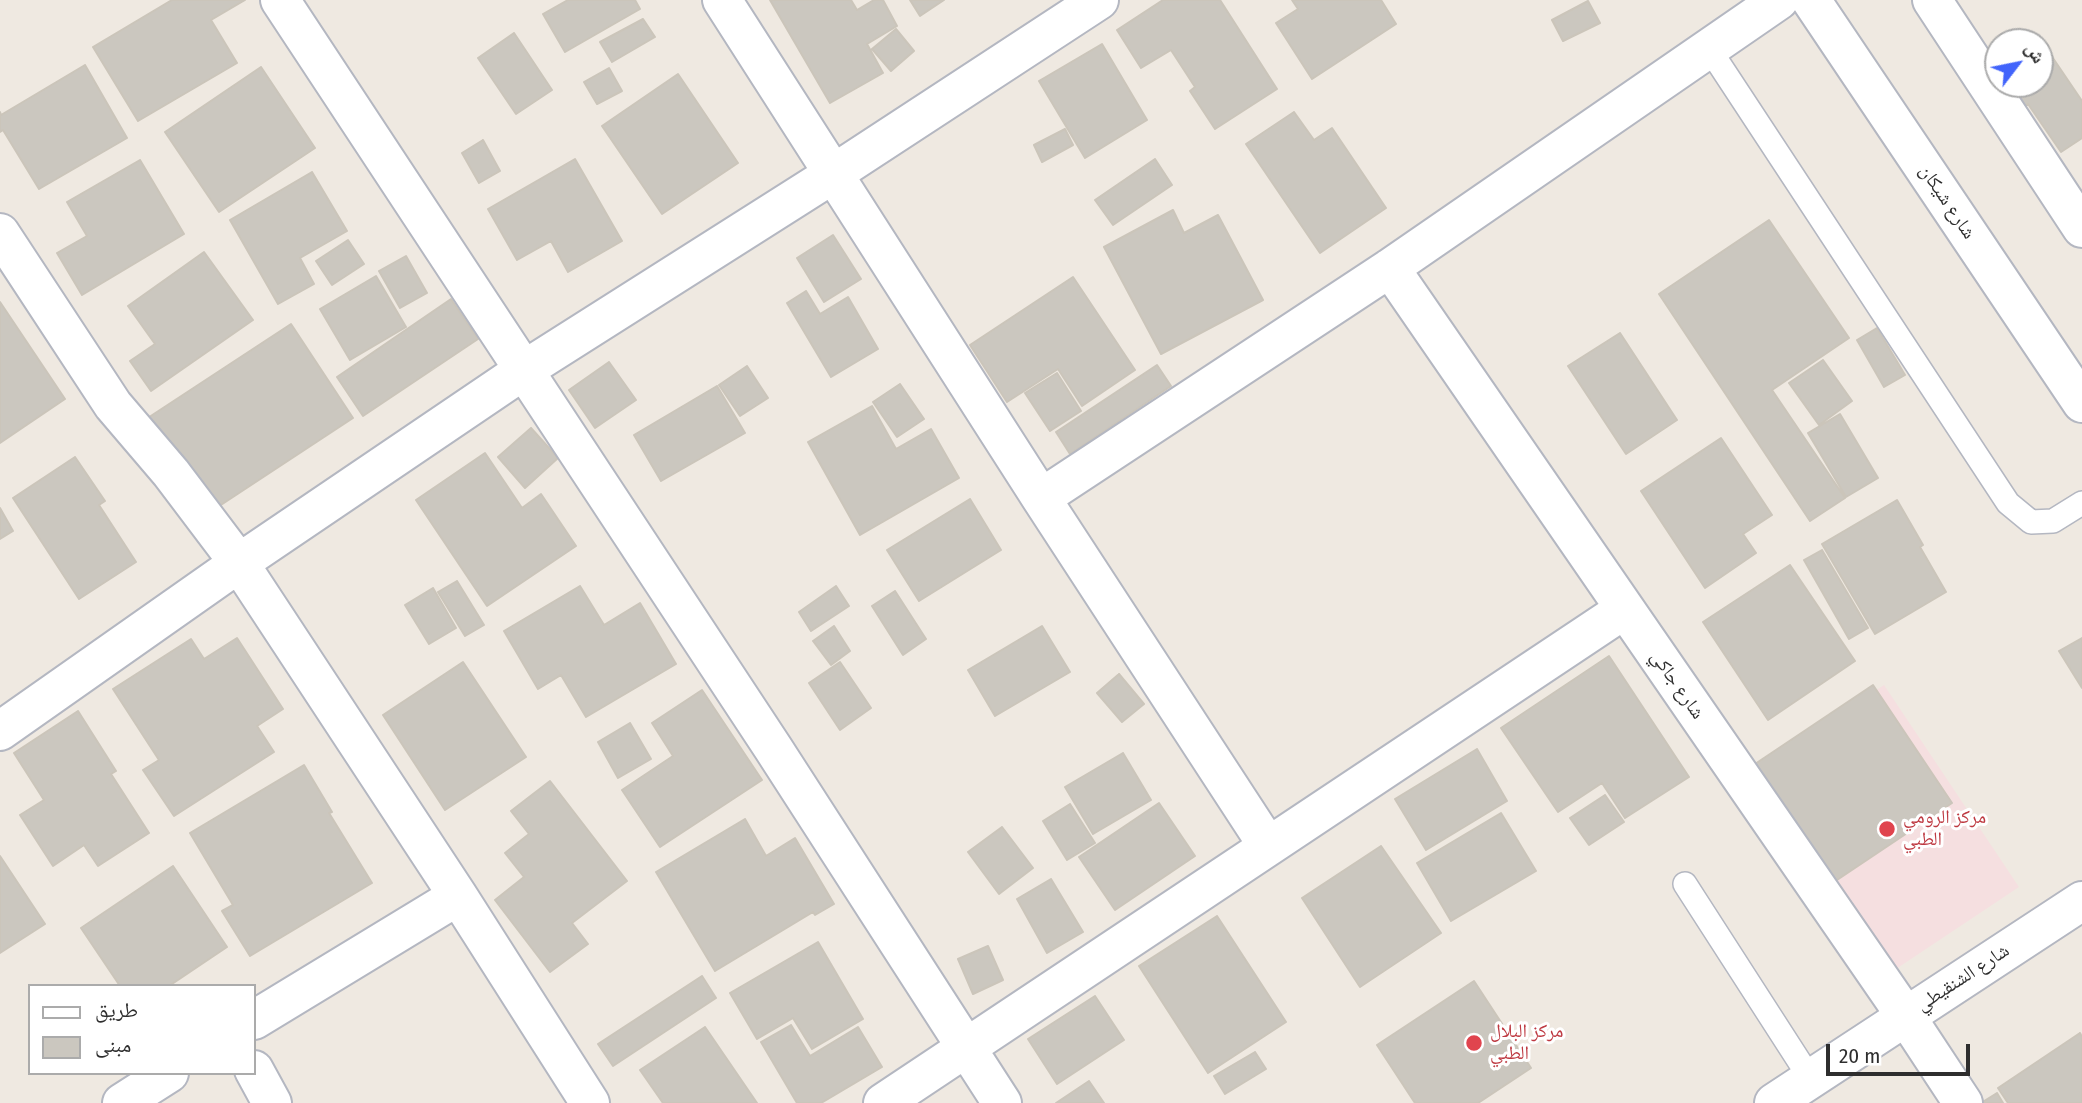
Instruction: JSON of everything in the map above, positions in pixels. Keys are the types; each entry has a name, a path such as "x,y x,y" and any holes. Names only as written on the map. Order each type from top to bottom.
{"street":[{"path":"280,0 773,748 1002,1103"},
{"path":"722,0 1268,846"},
{"path":"0,731 524,370 833,174 1099,0"},
{"path":"1041,498 1390,268 1779,0"},
{"name":"شارع شيكان","path":"1811,0 2082,403"},
{"path":"1931,0 2082,228"},
{"path":"1,236 113,405 170,473 239,564 458,896 590,1103"},
{"name":"شارع جاكي","path":"1390,268 1963,1103"},
{"path":"883,1103 1625,609"},
{"path":"256,1019 458,896"},
{"name":"شارع الشنقيطي","path":"1774,1103 2082,901"},
{"path":"256,1074 272,1103"},
{"path":"122,1103 166,1075"}],"lane":[{"path":"1708,47 2008,503 2031,522 2053,521 2082,503"},
{"path":"1685,884 1810,1079"}],"shaded area":[{"name":"مركز الرومي الطبي","path":"1884,685 2019,887 1890,973 1756,771"}],"building":[{"path":"172,0 245,0 211,20 237,63 138,121 93,47"},
{"path":"568,0 635,0 640,9 565,52 543,14"},
{"path":"770,0 851,0 857,10 874,0 883,0 897,26 867,44 883,73 830,103"},
{"path":"910,0 944,0 920,16"},
{"path":"1163,0 1220,0 1277,89 1215,129 1190,91 1195,87 1171,50 1141,68 1117,30"},
{"path":"1292,0 1381,0 1396,24 1312,79 1276,23 1298,9"},
{"path":"1588,1 1600,23 1563,41 1552,20"},
{"path":"643,19 655,37 612,62 600,42"},
{"path":"896,29 914,51 891,71 872,49"},
{"path":"514,33 552,90 516,114 478,58"},
{"path":"1102,44 1147,120 1085,158 1039,81"},
{"path":"2054,60 2082,101 2082,138 2061,152 2028,104 2015,114 2004,98 2054,98"},
{"path":"85,65 127,138 39,189 3,130 0,132 0,112 1,115"},
{"path":"261,67 315,148 219,212 165,132"},
{"path":"609,68 622,91 597,104 584,82"},
{"path":"678,74 738,163 662,214 602,126"},
{"path":"1294,112 1314,140 1332,128 1386,208 1320,253 1246,144"},
{"path":"1065,129 1073,145 1042,162 1034,145"},
{"path":"483,140 500,171 479,183 462,153"},
{"path":"575,159 622,241 568,272 551,241 517,260 488,209"},
{"path":"1155,159 1172,185 1113,225 1095,200"},
{"path":"140,160 184,234 82,295 57,253 87,236 67,202"},
{"path":"312,172 347,231 300,258 314,284 278,304 230,220"},
{"path":"1173,210 1184,233 1218,215 1263,300 1161,354 1104,247"},
{"path":"1769,220 1849,338 1772,390 1845,498 1810,521 1659,294"},
{"path":"833,235 861,279 824,302 797,258"},
{"path":"348,240 364,264 332,285 316,261"},
{"path":"204,252 253,320 151,391 130,361 155,344 128,306"},
{"path":"406,256 427,293 400,308 379,271"},
{"path":"376,276 406,327 350,360 320,309"},
{"path":"1073,277 1135,370 1082,406 1058,369 1007,402 970,345"},
{"path":"806,291 820,314 848,297 878,349 831,377 787,303"},
{"path":"451,299 478,339 363,416 337,377"},
{"path":"0,302 65,399 0,443"},
{"path":"291,324 353,418 195,522 134,427"},
{"path":"1877,328 1905,375 1884,387 1857,340"},
{"path":"1620,333 1677,420 1626,454 1568,366"},
{"path":"1823,360 1852,401 1819,425 1789,383"},
{"path":"609,362 636,400 595,428 569,390"},
{"path":"1157,365 1171,386 1070,454 1056,432"},
{"path":"747,366 768,398 740,416 719,385"},
{"path":"1057,373 1081,411 1050,431 1025,393"},
{"path":"900,384 924,419 897,437 873,402"},
{"path":"717,386 745,433 661,481 634,435"},
{"path":"872,406 896,449 931,429 959,478 860,535 808,442"},
{"path":"1840,414 1878,478 1846,497 1808,433"},
{"path":"531,428 558,458 525,488 498,457"},
{"path":"1721,438 1772,515 1743,534 1756,553 1705,588 1641,491"},
{"path":"485,453 522,508 541,494 576,546 487,606 416,500"},
{"path":"75,457 105,501 99,505 136,562 79,599 13,498"},
{"path":"970,499 1001,550 919,601 887,550"},
{"path":"1897,500 1946,592 1875,634 1822,544"},
{"path":"0,508 13,531 0,539"},
{"path":"1822,550 1868,628 1849,639 1804,560"},
{"path":"1790,565 1855,661 1768,720 1703,622"},
{"path":"457,581 484,625 465,636 438,592"},
{"path":"580,586 604,625 640,603 676,664 586,717 561,675 538,689 504,631"},
{"path":"836,586 849,606 811,631 799,612"},
{"path":"433,588 456,628 429,644 405,605"},
{"path":"895,591 926,639 903,655 872,606"},
{"path":"834,626 850,651 831,665 813,641"},
{"path":"1042,626 1070,672 995,716 968,670"},
{"path":"237,638 283,709 257,726 274,752 174,816 143,770 159,760 113,689 191,639 204,659"},
{"path":"2082,638 2082,688 2059,651"},
{"path":"1609,656 1689,777 1625,818 1602,783 1558,812 1501,728"},
{"path":"463,662 526,757 445,810 383,715"},
{"path":"840,662 871,708 840,730 809,683"},
{"path":"1119,674 1144,704 1122,722 1097,693"},
{"path":"1873,685 1952,803 1834,882 1755,764"},
{"path":"702,690 762,780 660,847 622,790 673,756 652,723"},
{"path":"78,711 116,771 111,774 149,833 98,866 84,845 53,866 20,815 44,800 14,753"},
{"path":"630,723 651,759 618,778 598,742"},
{"path":"1477,749 1507,801 1426,850 1395,799"},
{"path":"1123,753 1151,800 1093,834 1065,787"},
{"path":"304,765 332,812 329,813 372,883 250,956 222,911 233,905 190,833"},
{"path":"550,781 627,881 572,923 588,944 550,972 495,900 524,877 505,853 529,834 511,811"},
{"path":"1605,795 1624,822 1589,845 1570,818"},
{"path":"1159,803 1195,856 1115,910 1079,857"},
{"path":"1070,804 1095,843 1067,860 1043,821"},
{"path":"1501,813 1536,871 1451,921 1417,863"},
{"path":"745,819 766,856 795,838 834,904 815,915 813,912 715,971 656,872"},
{"path":"1002,827 1033,868 999,894 968,852"},
{"path":"1381,846 1441,933 1360,987 1302,898"},
{"path":"0,856 45,924 0,953"},
{"path":"173,866 227,947 172,984 119,984 81,928"},
{"path":"1051,879 1083,932 1047,953 1017,899"},
{"path":"1217,916 1286,1022 1208,1073 1139,966"},
{"path":"818,942 863,1019 812,1049 793,1018 757,1039 730,993"},
{"path":"988,946 1003,980 973,994 958,959"},
{"path":"702,976 716,998 613,1066 598,1044"},
{"path":"1474,981 1531,1068 1478,1103 1415,1103 1377,1045"},
{"path":"1095,996 1124,1040 1057,1084 1028,1039"},
{"path":"791,1025 810,1056 858,1027 882,1067 821,1103 797,1103 761,1042"},
{"path":"705,1027 757,1103 663,1103 640,1070"},
{"path":"2080,1033 2082,1103 2008,1103 1998,1088"},
{"path":"1255,1052 1266,1069 1225,1094 1214,1076"},
{"path":"1089,1081 1104,1103 1056,1103"},
{"path":"1997,1093 2003,1103 1981,1103"}],"place":[{"name":"مركز الرومي الطبي","path":"1887,829"},
{"name":"مركز البلال الطبي","path":"1474,1043"}]}
